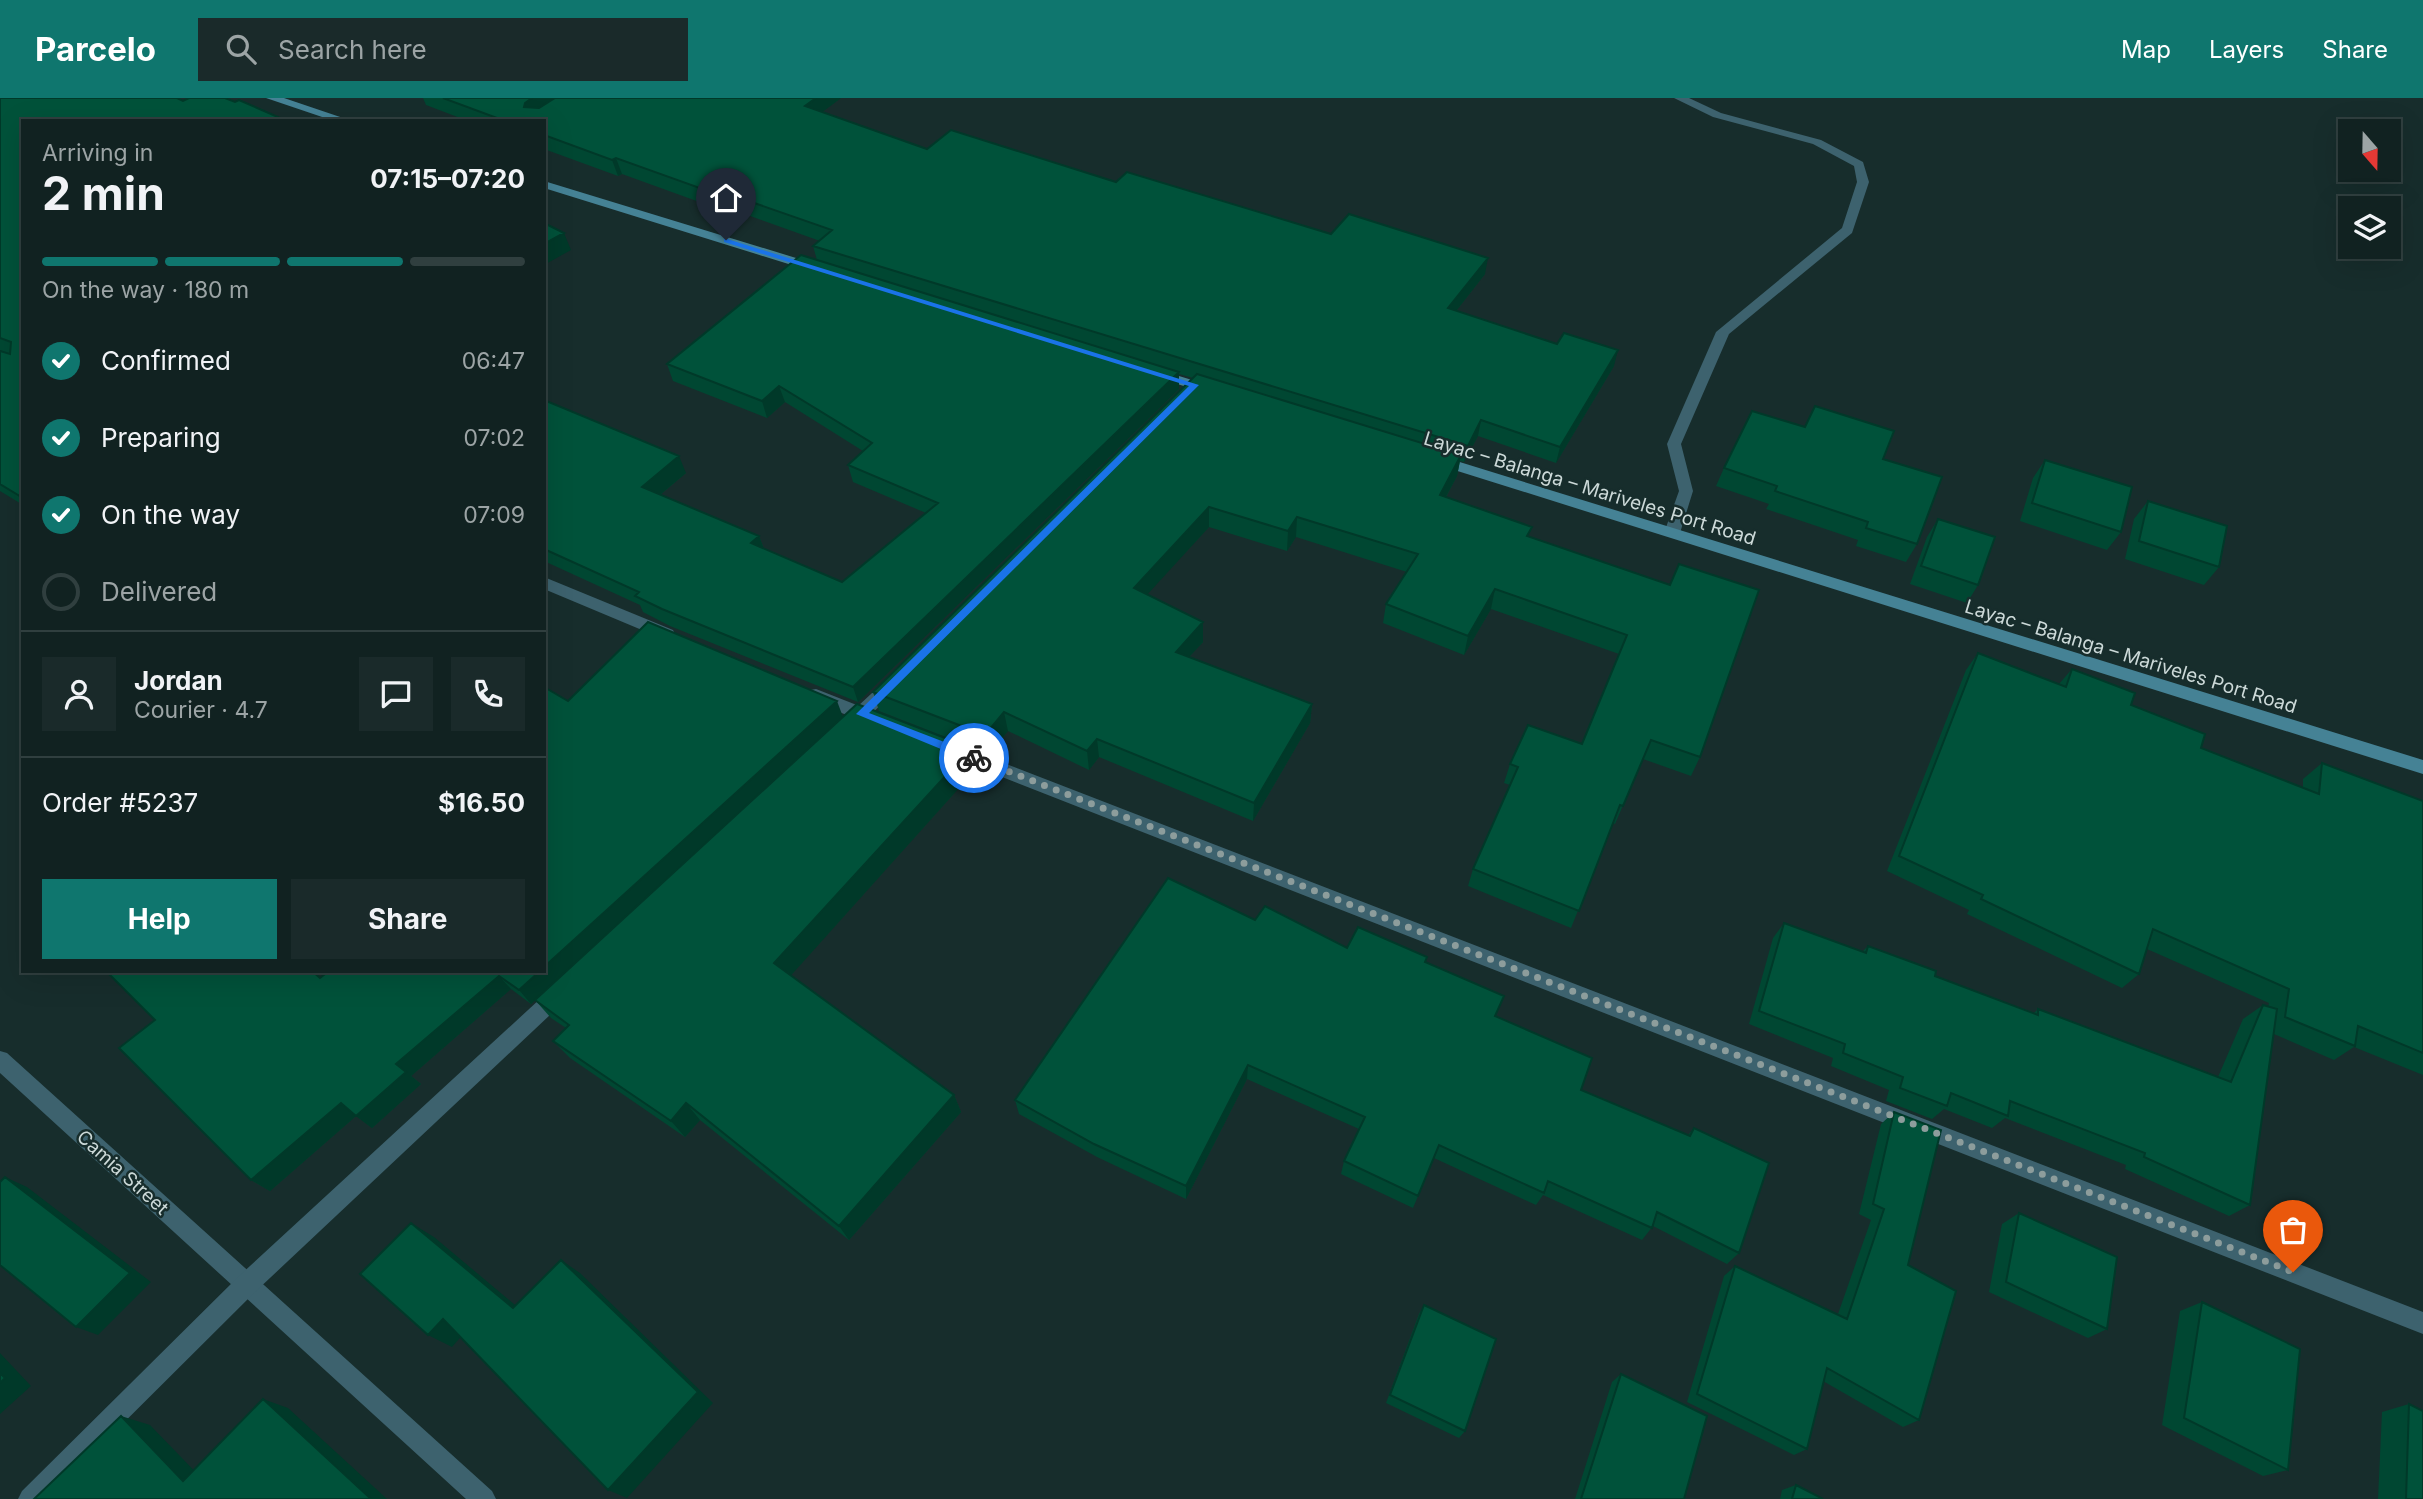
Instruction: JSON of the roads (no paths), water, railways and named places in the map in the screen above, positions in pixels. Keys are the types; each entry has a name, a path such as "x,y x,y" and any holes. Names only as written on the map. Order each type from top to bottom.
{"main road":[{"path":"272,98 340,119"},
{"path":"546,185 836,274"},
{"path":"1142,369 1222,394"},
{"name":"Layac – Balanga – Mariveles Port Road","path":"1420,455 2423,767"}],"street":[{"path":"1672,533 1686,491 1674,444 1723,332 1848,230 1863,182 1859,164 1817,142 1717,115 1680,98"},
{"path":"1175,405 1195,385"},
{"path":"546,584 684,640"},
{"path":"840,733 900,675"},
{"path":"798,688 887,724"},
{"path":"939,744 2423,1323"},
{"path":"30,1499 246,1284 574,980"},
{"name":"Camia Street","path":"0,1060 484,1499"}]}
